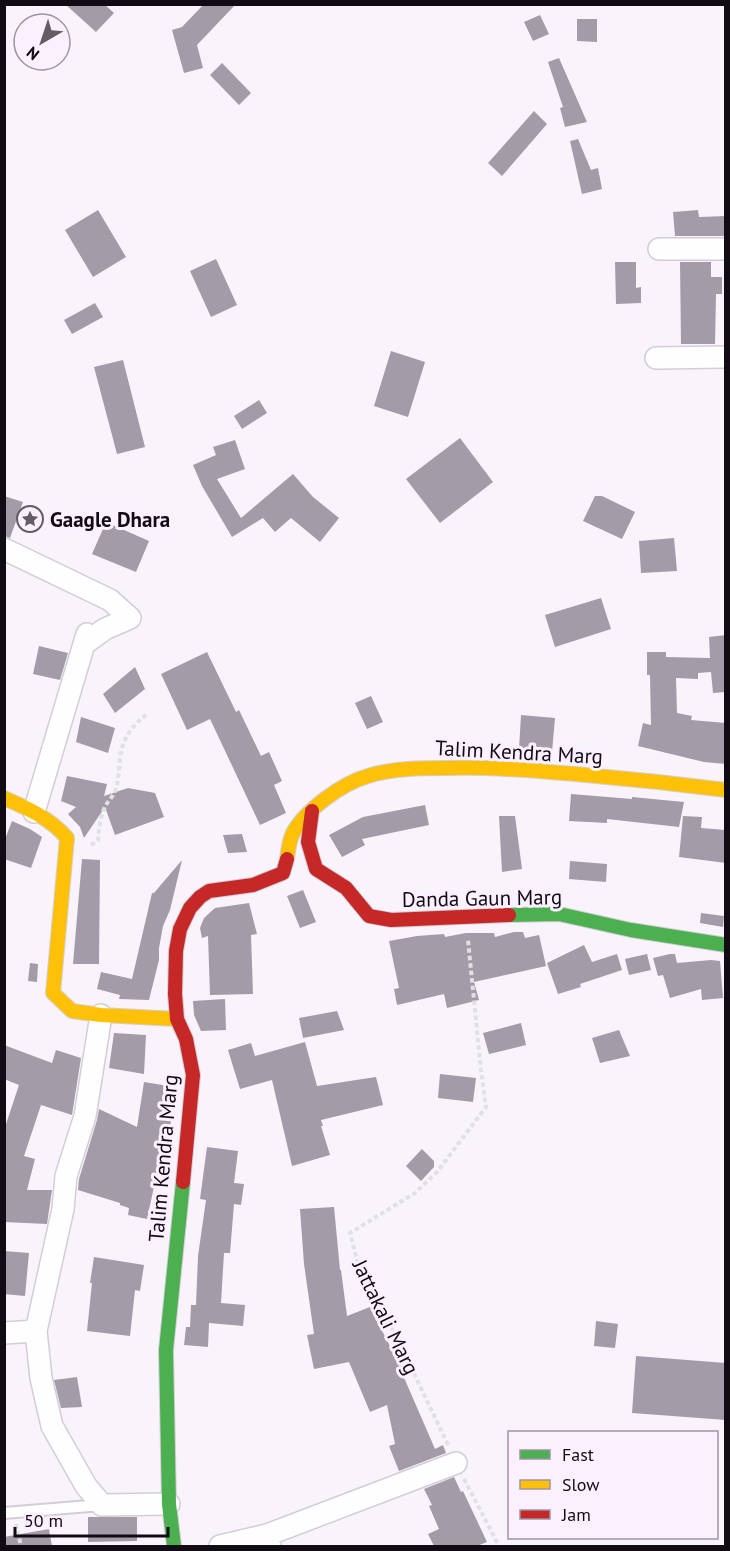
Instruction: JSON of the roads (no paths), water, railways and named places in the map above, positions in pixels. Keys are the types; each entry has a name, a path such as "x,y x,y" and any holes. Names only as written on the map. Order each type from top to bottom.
{"street":[{"path":"659,249 726,249"},
{"path":"656,358 726,357"},
{"path":"4,549 110,600 130,618 85,639 34,812"},
{"name":"Talim Kendra Marg","path":"174,1546 169,1504 166,1350 193,1075 186,1039 177,1019 176,951 180,929 190,908 209,891 253,885 283,873 293,832 312,811 334,793 364,776 452,767 545,771 726,790"},
{"path":"4,798 34,812 61,830 67,838 53,993 72,1011 101,1016 177,1019"},
{"name":"Danda Gaun Marg","path":"312,811 308,842 316,869 346,888 369,916 391,920 559,914 631,930 726,945"},
{"path":"101,1016 85,1116 66,1176 63,1209 36,1331 40,1378 52,1426 86,1486 102,1505 169,1504"},
{"path":"4,1333 36,1331"},
{"path":"220,1546 268,1541 456,1463"}],"lane":[{"path":"4,1513 102,1505"}],"place":[{"name":"Gaagle Dhara","path":"30,519"}]}
